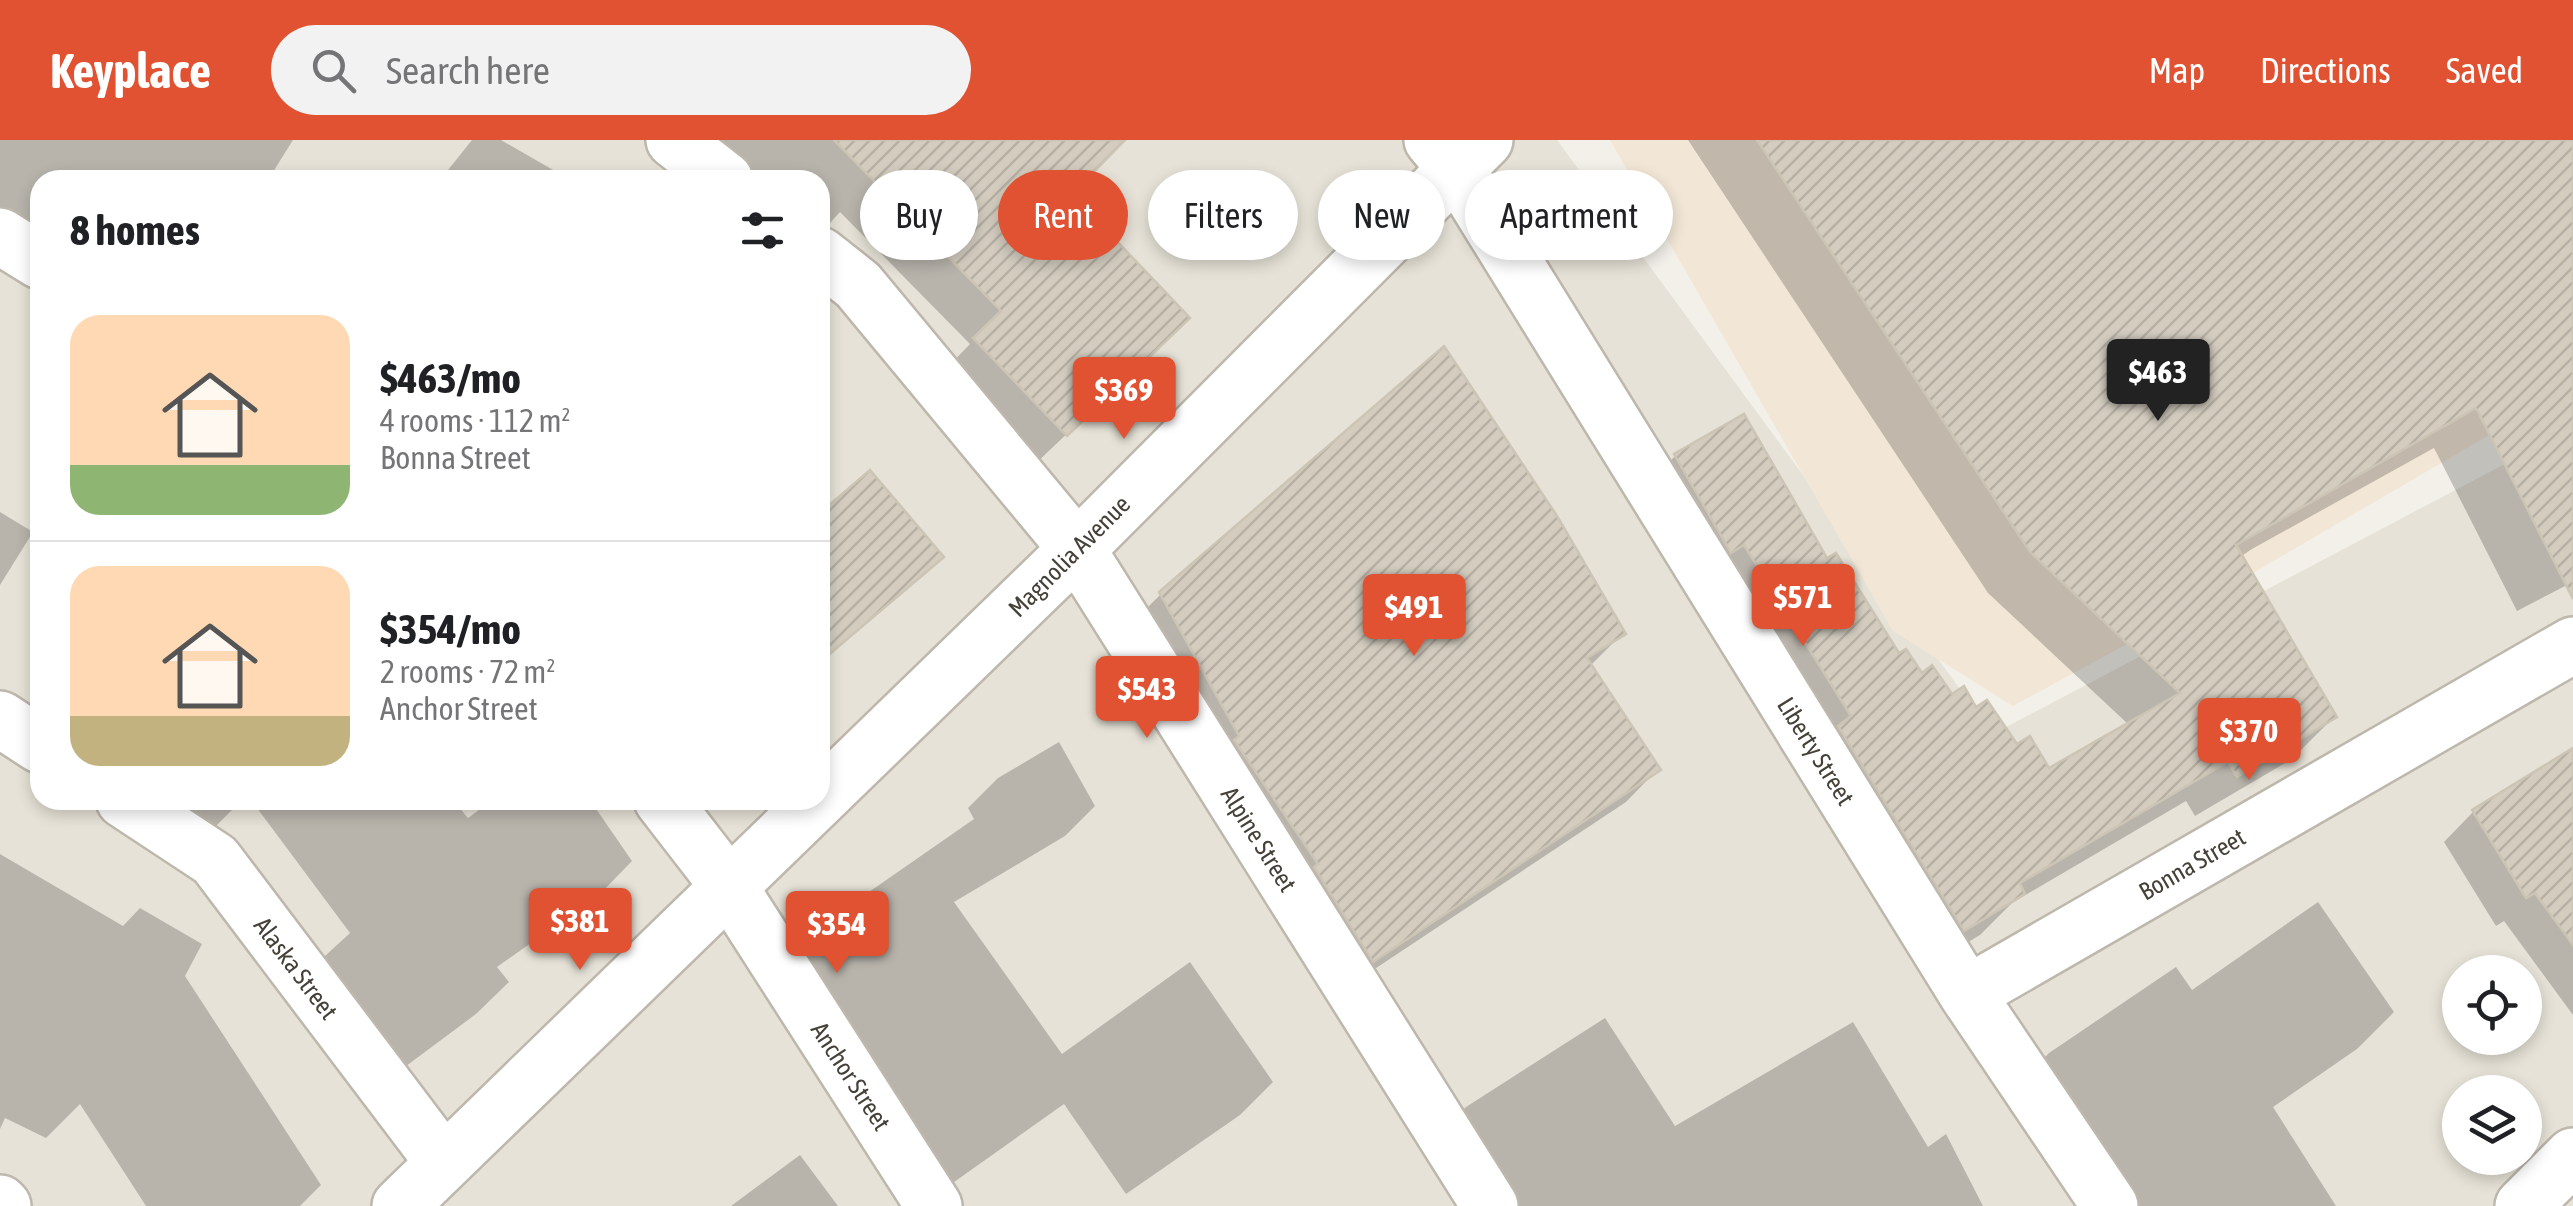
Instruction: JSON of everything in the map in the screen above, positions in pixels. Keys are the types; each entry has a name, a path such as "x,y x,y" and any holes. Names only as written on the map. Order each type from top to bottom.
{"street":[{"path":"674,140 712,170"},
{"name":"Magnolia Avenue","path":"830,791 1077,550 1458,150"},
{"name":"Liberty Street","path":"1458,150 1967,994 2110,1206"},
{"path":"0,236 30,255"},
{"name":"Alpine Street","path":"830,263 858,285 1077,550 1490,1206"},
{"name":"Bonna Street","path":"1967,994 2573,645"},
{"path":"0,718 30,738"},
{"name":"Alaska Street","path":"139,810 214,860 444,1163"},
{"name":"Anchor Street","path":"670,810 730,888 934,1206"},
{"name":"Magnolia Avenue","path":"400,1206 810,810"},
{"path":"2523,1206 2573,1156"}],"shaded area":[{"path":"0,140 1557,140 1579,170 1465,170 1465,260 1645,260 1993,734 2573,428 2573,1206 0,1206"},
{"path":"1610,140 2573,140 2573,386 2188,611 2013,706 1893,631 1673,249 1673,170 1627,170"}],"building":[{"path":"834,140 1125,140 1096,170 998,170 998,260 1128,260 1128,253 1190,318 1067,436 973,338 1001,311 951,260 978,260 978,170 863,170"},
{"path":"1757,140 2573,140 2573,599 2476,408 2236,545 2337,717 2237,777 2228,762 2020,883 2025,894 1964,931 1838,726 1851,716 1744,545 1731,553 1674,454 1744,414 1827,558 1836,553 1899,653 1906,649 1922,673 1932,665 1952,694 1964,686 1976,707 1987,700 2017,744 2030,736 2049,768 2180,693 2030,552"},
{"path":"1444,346 1557,516 1626,634 1587,658 1661,770 1373,962 1314,867 1318,864 1234,740 1239,736 1159,592"},
{"path":"870,470 944,557 830,654 830,504"},
{"path":"2573,748 2573,945 2535,893 2526,898 2472,810"}]}
